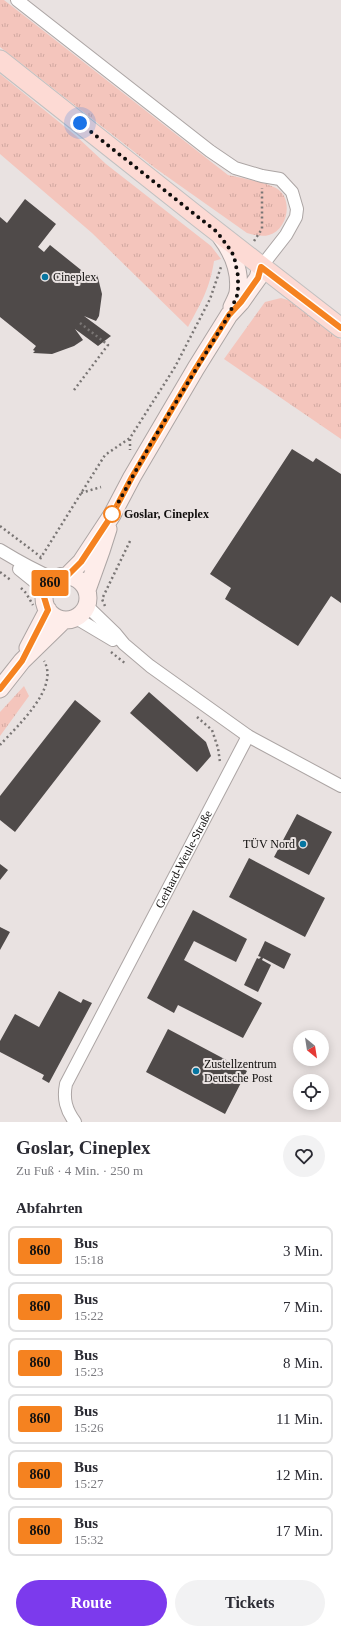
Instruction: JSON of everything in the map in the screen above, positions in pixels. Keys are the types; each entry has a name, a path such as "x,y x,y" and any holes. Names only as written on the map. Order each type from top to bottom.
{"main road":[{"path":"0,60 217,232 240,259 261,267 341,328"}],"street":[{"path":"16,0 210,151 236,168 262,176 280,179 292,192 297,209 296,217 289,229 261,267 248,278 238,293 229,315 150,445 112,515 81,562 56,582 44,597 27,656"},
{"path":"238,293 240,259"},
{"path":"229,315 241,302 258,278 261,267"},
{"path":"0,689 27,656 78,608 94,571 112,515"},
{"path":"1,551 56,582"},
{"path":"1,551 15,566 56,582 79,580 78,608 110,639 124,644"},
{"path":"40,610 58,618 78,608"},
{"path":"78,608 106,626 124,644 150,666 248,736 341,786"},
{"name":"Gerhard-Weule-Straße","path":"75,1122 66,1108 64,1096 66,1084 248,736"}],"path":[{"path":"32,569 105,455 130,438 175,366 210,298 221,268 240,259 262,229 262,176"},
{"path":"74,390 108,345 80,322"},
{"path":"81,493 101,487"},
{"path":"0,526 46,561"},
{"path":"106,626 110,620 102,599 131,539"},
{"path":"94,571 110,581"},
{"path":"0,572 26,593 40,610"},
{"path":"107,650 131,668"},
{"path":"0,745 40,698 48,677 46,664 42,658 27,656"},
{"path":"194,713 212,730 218,748 221,768 228,772"}],"green space":[{"path":"0,0 4,0 228,175 259,182 276,188 282,193 287,206 284,221 281,227 275,232 266,236 258,236 247,233 155,168 0,47"},
{"path":"0,74 75,135 106,164 211,246 221,259 214,261 210,279 201,303 188,327 92,233 0,154"},
{"path":"281,298 291,301 341,340 341,439 224,359 265,302"},
{"path":"24,686 29,696 0,736 0,712"}],"building":[{"name":"Cineplex","path":"25,199 56,224 38,247 44,252 50,245 91,278 94,274 96,276 97,274 102,294 99,316 96,321 84,316 111,336 98,346 75,329 83,340 74,346 52,354 33,353 36,346 0,317 0,217 7,223"},
{"path":"292,449 313,462 316,458 341,474 341,603 331,596 298,646 225,599 231,588 210,574"},
{"path":"149,692 206,742 211,756 197,772 130,713"},
{"path":"75,700 101,721 15,832 0,820 0,796"},
{"name":"TÜV Nord","path":"297,814 332,832 309,875 274,857"},
{"path":"249,858 325,898 305,937 229,897"},
{"path":"0,864 8,870 0,880"},
{"path":"193,910 247,939 236,962 194,941 184,960 262,1003 243,1038 178,1005 174,1013 147,998"},
{"path":"0,927 10,932 0,950"},
{"path":"265,941 291,954 284,969 263,958 262,960 271,965 258,992 244,985 257,958 259,959 261,957 258,956"},
{"path":"59,991 81,1003 83,999 92,1003 49,1083 42,1079 44,1075 0,1052 0,1041 15,1014 39,1027"},
{"name":"Zustellzentrum Deutsche Post","path":"168,1029 247,1071 225,1114 146,1072"}],"bus line":[{"name":"860","path":"0,689 22,661 48,610 44,597 48,586 55,579 67,576 81,562 92,543 112,515 132,477 229,315 241,302 258,278 261,267 341,328"}],"place":[{"name":"Cineplex","path":"45,277"},
{"name":"Goslar, Cineplex","path":"112,514"},
{"name":"TÜV Nord","path":"303,844"},
{"name":"Zustellzentrum Deutsche Post","path":"196,1071"}],"route":[{"path":"80,123 217,232 234,256 238,276 238,293 229,315 150,445 112,514"}]}
